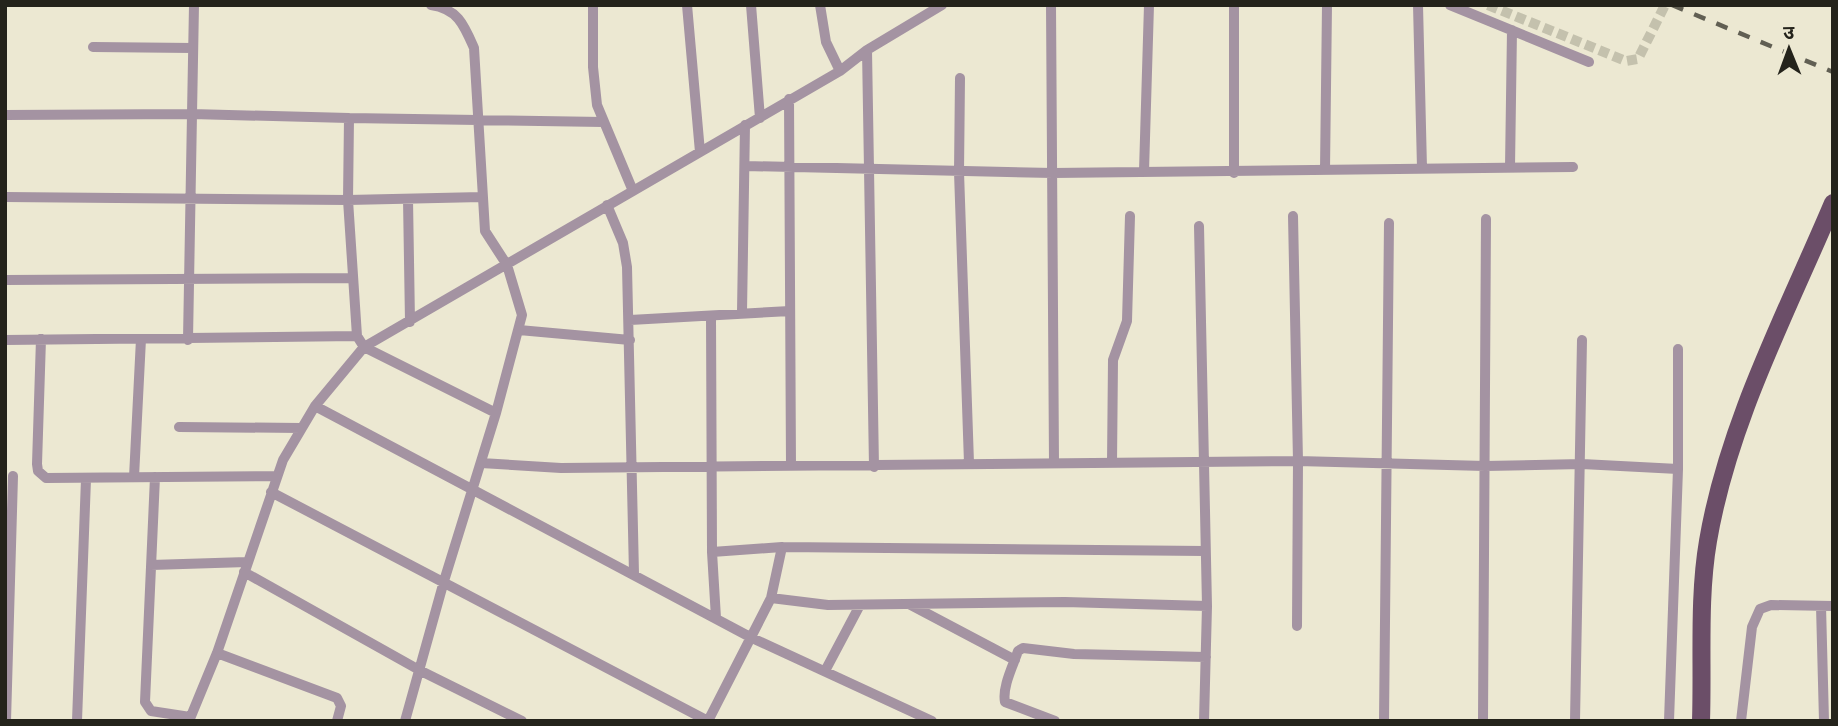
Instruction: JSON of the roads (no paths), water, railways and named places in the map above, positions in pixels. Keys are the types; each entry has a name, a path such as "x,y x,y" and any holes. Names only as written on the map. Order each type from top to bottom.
{"main road":[{"path":"1701,721 1708,543 1717,497 1750,401 1833,203"}],"street":[{"path":"188,340 194,5"},
{"path":"405,721 421,671 443,580 473,490 519,330 520,302 507,265 485,231 481,120 474,48 454,12 431,5"},
{"path":"593,5 595,93 603,122 633,191"},
{"path":"687,5 700,152"},
{"path":"751,5 760,118"},
{"path":"820,5 826,42 840,71"},
{"path":"155,477 145,702 151,711 190,719 217,653 276,476 315,406 364,347 840,71 866,50 942,5"},
{"path":"1051,5 1054,462"},
{"path":"1144,171 1149,5"},
{"path":"1234,5 1234,173"},
{"path":"1325,170 1327,5"},
{"path":"1418,5 1422,168"},
{"path":"1450,5 1589,62"},
{"path":"1510,167 1512,30"},
{"path":"93,47 193,48"},
{"path":"866,50 874,467"},
{"path":"960,78 959,172 969,463"},
{"path":"789,99 791,466"},
{"path":"5,115 192,114 603,122"},
{"path":"349,118 348,200 357,336 364,347 496,413"},
{"path":"742,312 746,125"},
{"path":"746,166 1053,173 1573,167"},
{"path":"5,197 348,200 482,197"},
{"path":"408,199 411,322"},
{"path":"607,205 626,254 630,320 634,574"},
{"path":"1112,463 1113,360 1127,321 1130,216"},
{"path":"1293,216 1298,461 1297,626"},
{"path":"1483,721 1486,219"},
{"path":"1384,721 1389,223"},
{"path":"1199,226 1207,606 1204,721"},
{"path":"5,280 352,278"},
{"path":"630,320 790,311"},
{"path":"711,316 712,552 716,618"},
{"path":"519,330 630,340"},
{"path":"5,340 357,336"},
{"path":"41,339 38,471 46,478 276,476"},
{"path":"134,477 141,339"},
{"path":"1575,721 1582,464 1582,341"},
{"path":"1669,721 1678,469 1678,349"},
{"path":"315,406 752,638 932,721"},
{"path":"179,427 301,428"},
{"path":"481,463 547,468 633,468 1298,461 1485,466 1582,464 1678,469"},
{"path":"6,721 8,555 13,476"},
{"path":"77,721 86,479"},
{"path":"271,492 708,721 771,598 782,547"},
{"path":"712,552 782,547 1205,551"},
{"path":"151,565 245,567 421,671 522,721"},
{"path":"771,598 860,605 1065,602 1207,606"},
{"path":"907,603 1015,660"},
{"path":"825,671 860,605"},
{"path":"1741,721 1754,616 1760,609 1771,606 1827,606 1824,721"},
{"path":"1055,721 1005,702 1005,692 1018,651 1023,648 1074,654 1206,657"},
{"path":"217,653 337,698 341,706 337,721"}],"tunnel":[{"path":"1488,5 1626,61 1638,59 1665,5"}],"railway":[{"path":"1672,5 1833,72"}]}
